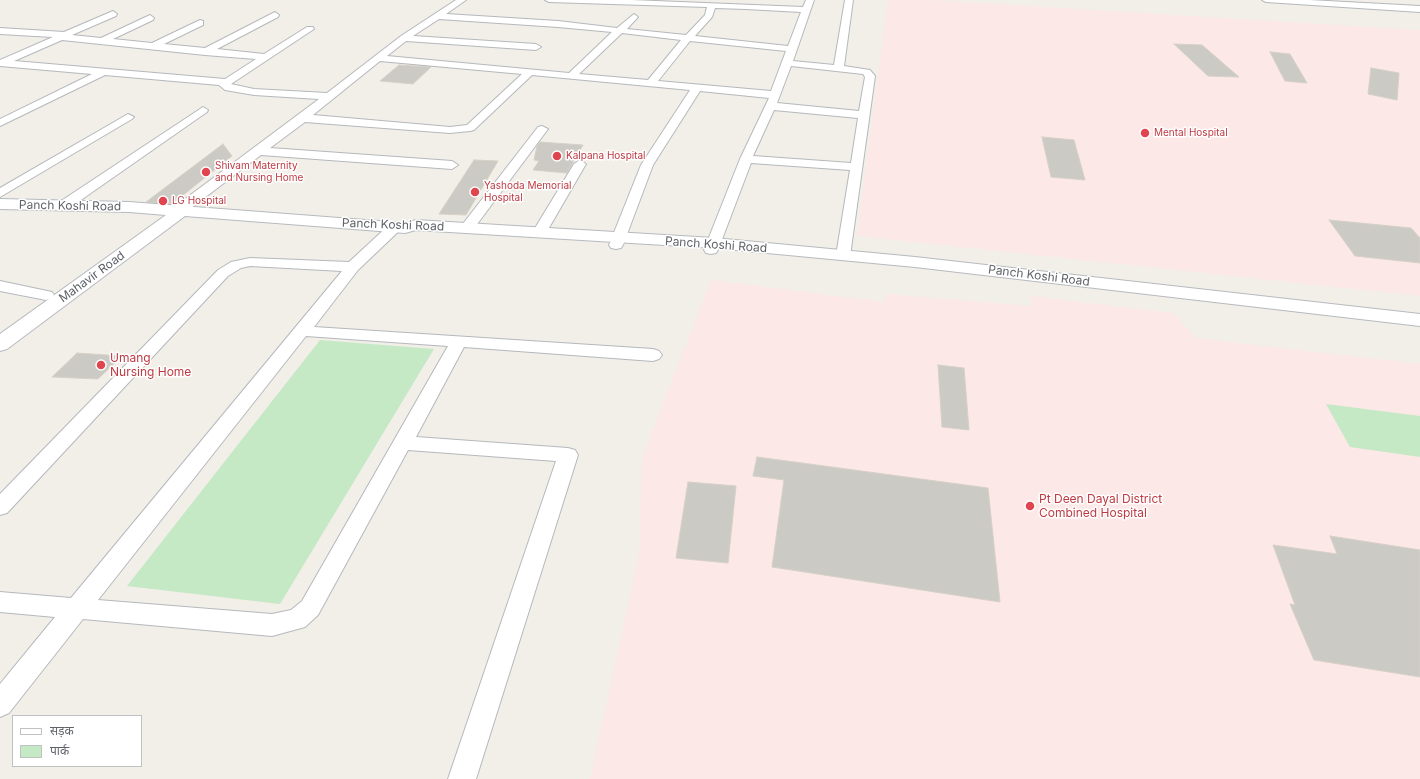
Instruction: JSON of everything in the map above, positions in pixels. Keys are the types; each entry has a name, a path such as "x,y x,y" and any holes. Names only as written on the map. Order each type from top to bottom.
{"street":[{"path":"0,326 181,208 303,118 404,38 462,0"},
{"path":"549,0 690,3 711,6 808,5 775,95 746,159 712,247"},
{"path":"839,67 849,0"},
{"path":"1266,0 1420,8"},
{"path":"1357,0 1366,6"},
{"path":"650,84 687,39 705,20 711,6"},
{"path":"0,63 113,14"},
{"path":"205,52 276,15"},
{"path":"438,16 558,24 687,39 792,49"},
{"path":"571,76 634,17"},
{"path":"104,40 150,18"},
{"path":"153,46 200,23"},
{"path":"0,63 225,82 310,29"},
{"path":"0,31 266,57"},
{"path":"404,38 536,47"},
{"path":"378,58 775,95"},
{"path":"786,63 839,67 866,72 870,76 843,256"},
{"path":"0,123 105,71"},
{"path":"303,118 450,130 470,128 530,72"},
{"path":"225,82 224,84 229,88 254,92 329,96"},
{"path":"618,241 647,165 698,87"},
{"path":"769,106 865,115"},
{"path":"63,206 203,110"},
{"path":"2,202 128,117"},
{"path":"467,228 542,129"},
{"path":"258,151 452,165"},
{"path":"746,159 856,167"},
{"path":"539,233 580,164"},
{"name":"Panch Koshi Road","path":"2,202 63,206 181,208 400,227 416,226 467,228 618,241"},
{"name":"Mahavir Road","path":"0,344 181,208"},
{"path":"0,704 303,331 353,267 400,227 411,230 712,247 1420,334"},
{"name":"Panch Koshi Road","path":"712,247 843,256 1420,320"},
{"path":"0,507 223,273 236,265 250,262 353,267"},
{"path":"0,286 46,295"},
{"path":"303,331 652,355"},
{"path":"0,602 272,625 297,620 310,608 404,443 459,342"},
{"path":"404,443 568,456 462,779"}],"shaded area":[{"name":"Mental Hospital","path":"888,0 930,0 1420,30 1420,296 857,236"},
{"name":"Pt Deen Dayal District Combined Hospital","path":"711,280 885,302 886,294 1032,306 1031,296 1173,313 1196,338 1420,364 1420,779 590,779 639,555 642,458"}],"green space":[{"path":"320,340 434,349 280,604 127,586"},
{"path":"1326,404 1420,416 1420,457 1350,447"}],"building":[{"path":"1174,44 1202,45 1239,77 1208,76"},
{"path":"1270,52 1290,54 1307,83 1285,81"},
{"path":"399,65 431,67 413,84 380,81"},
{"path":"1371,68 1399,73 1397,100 1368,94"},
{"path":"1042,137 1074,140 1085,180 1051,177"},
{"path":"540,142 583,145 567,173 533,170 539,161 534,160 537,146"},
{"path":"223,144 232,156 172,204 146,202"},
{"path":"474,160 498,161 466,215 439,214"},
{"path":"1329,220 1411,228 1420,238 1420,263 1355,256"},
{"path":"77,353 122,356 98,379 52,377"},
{"path":"938,365 964,368 969,430 942,427"},
{"path":"757,457 988,488 1000,602 772,567 784,480 753,476"},
{"path":"688,482 736,486 728,563 676,558"},
{"path":"1330,536 1420,550 1420,677 1314,660 1290,604 1295,605 1273,545 1337,554"}],"place":[{"name":"Mental Hospital","path":"1145,133"},
{"name":"Kalpana Hospital","path":"557,156"},
{"name":"Shivam Maternity and Nursing Home","path":"206,172"},
{"name":"Yashoda Memorial Hospital","path":"475,192"},
{"name":"LG Hospital","path":"163,201"},
{"name":"Umang Nursing Home","path":"101,365"},
{"name":"Pt Deen Dayal District Combined Hospital","path":"1030,506"}]}
